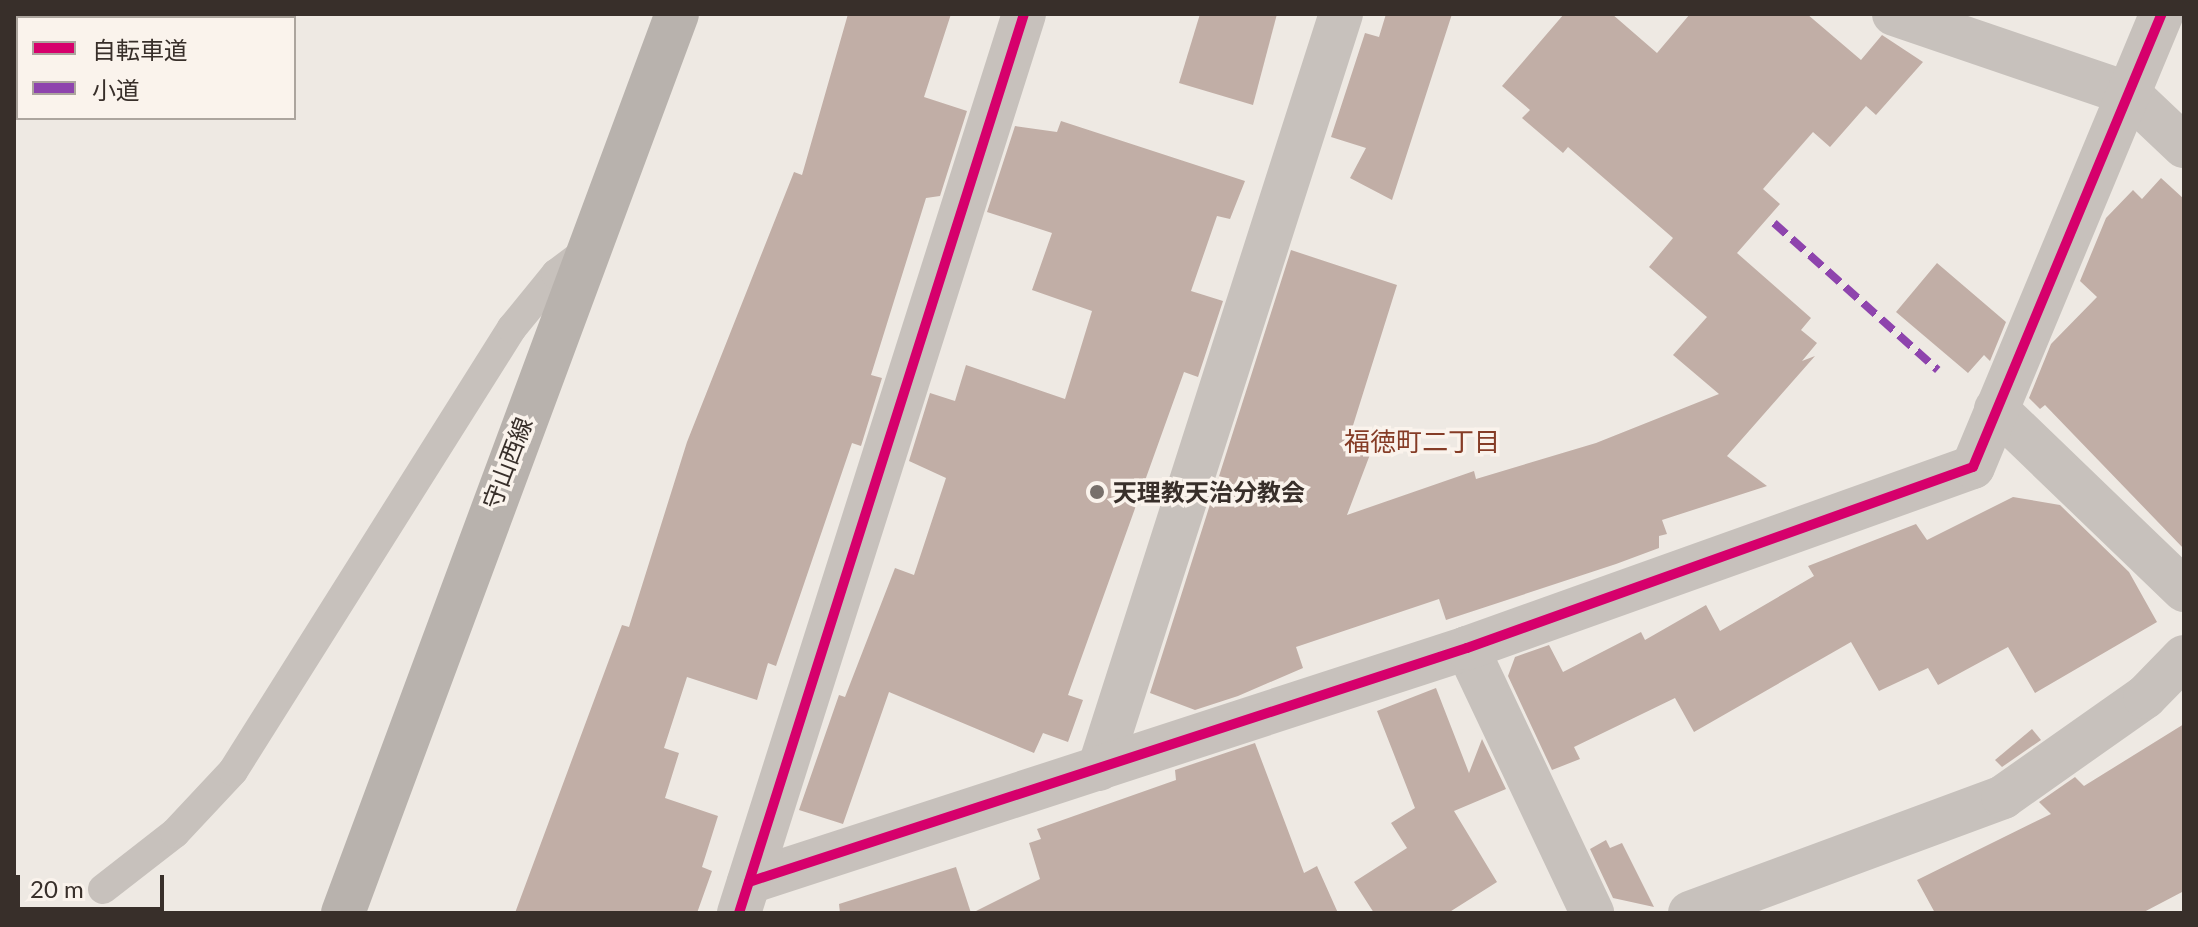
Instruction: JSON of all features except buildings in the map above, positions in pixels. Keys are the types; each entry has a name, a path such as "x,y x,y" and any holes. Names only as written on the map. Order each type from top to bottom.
{"main road":[{"name":"守山西線","path":"343,913 677,14"}],"street":[{"path":"744,898 1024,14"},
{"path":"1099,769 1341,14"},
{"path":"1894,14 2129,94 2184,146"},
{"path":"744,898 1099,769 1467,648 1973,467 2162,14"},
{"path":"1996,409 2184,590"},
{"path":"1467,648 1592,913"},
{"path":"1690,913 2003,797 2145,697 2184,657"}],"lane":[{"path":"103,889 175,833 233,771 512,328 556,274 588,250"}],"marked path":[{"path":"1774,223 1938,370"}],"cycle path":[{"path":"739,913 1024,14"},
{"path":"749,882 1467,648 1973,467 2162,14"}],"place":[{"name":"天理教天治分教会","path":"1097,492"}],"district":[{"name":"福徳町二丁目","path":"1422,442"}]}
